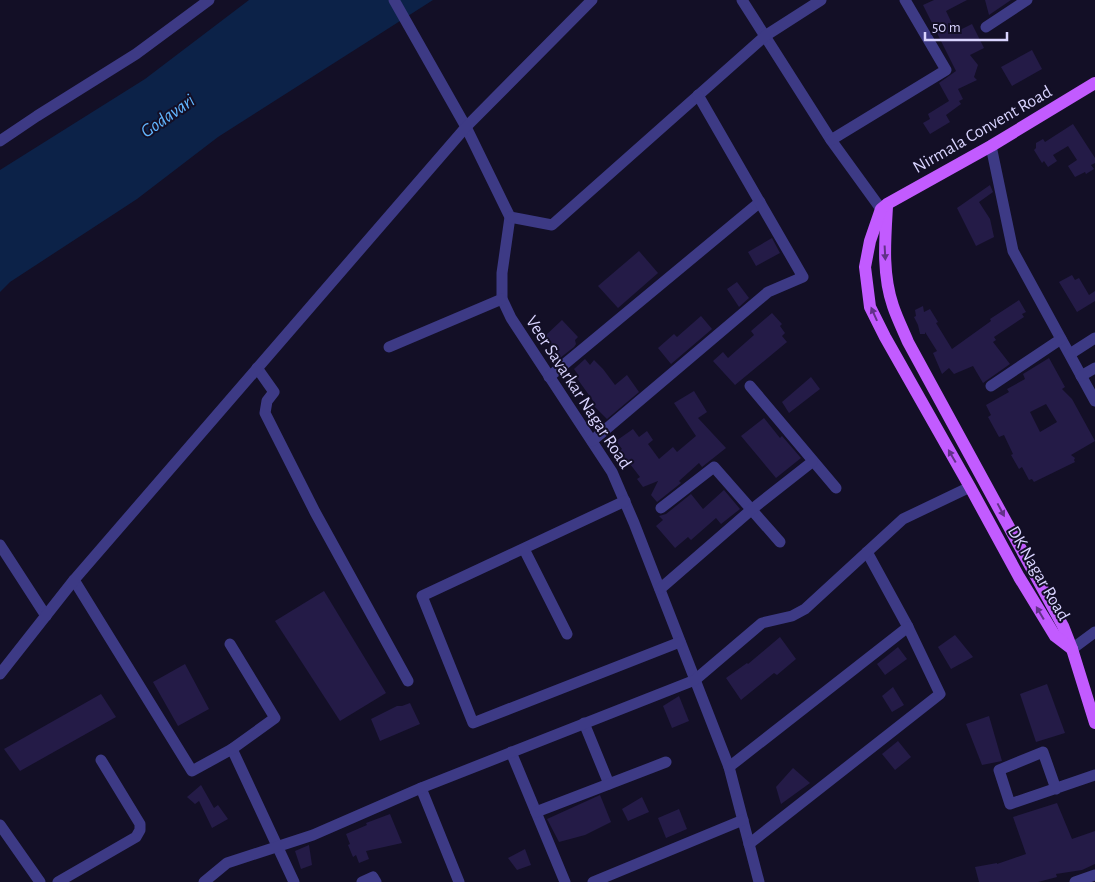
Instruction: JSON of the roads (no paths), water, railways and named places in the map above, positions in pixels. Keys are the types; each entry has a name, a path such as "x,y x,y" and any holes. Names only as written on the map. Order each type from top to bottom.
{"main road":[{"name":"Nirmala Convent Road","path":"884,206 991,146 1095,83"},
{"name":"DK Nagar Road","path":"884,206 870,241 865,266 870,306 885,337 1019,578 1056,636 1072,649"},
{"name":"DK Nagar Road","path":"884,206 886,278 893,306 908,342 1063,626 1072,649"},
{"path":"1072,649 1095,723"}],"street":[{"path":"0,141 136,54 209,0"},
{"path":"394,0 466,127 510,217 552,225 765,36 821,0"},
{"path":"0,674 74,580 466,127 592,0"},
{"path":"742,0 831,140 884,206"},
{"path":"831,140 946,70 906,0"},
{"path":"986,27 1026,0"},
{"path":"592,442 768,292 803,277 698,95"},
{"path":"991,146 1013,252 1095,400"},
{"path":"549,377 760,202"},
{"name":"Veer Savarkar Nagar Road","path":"510,217 502,273 502,299 511,318 612,472 729,767 759,882"},
{"path":"390,347 502,299"},
{"path":"1070,354 1095,338"},
{"path":"991,386 1061,339"},
{"path":"257,368 274,392 268,401 265,413 315,512 408,681"},
{"path":"1081,376 1095,368"},
{"path":"750,386 812,462 836,488"},
{"path":"660,589 752,510 812,462"},
{"path":"661,508 714,467 780,542"},
{"path":"204,882 216,878 227,863 313,835 421,788 695,680 762,623 792,616 805,608 903,519 970,487"},
{"path":"625,502 422,596 473,723 680,642"},
{"path":"0,545 46,616"},
{"path":"524,548 567,634"},
{"path":"749,844 940,694 908,627 867,552"},
{"path":"74,580 192,771 232,749 276,718 230,644"},
{"path":"729,767 908,627"},
{"path":"1072,649 1095,632"},
{"path":"584,724 609,784"},
{"path":"232,749 294,882"},
{"path":"511,752 566,882"},
{"path":"1056,788 1043,752 999,770 1010,804 1095,775"},
{"path":"58,882 136,837 140,830 140,824 101,760"},
{"path":"536,812 666,762"},
{"path":"421,788 459,882"},
{"path":"593,882 743,820"},
{"path":"0,826 40,882"},
{"path":"1075,882 1095,875"},
{"path":"362,882 374,877 376,882"}],"water":[{"name":"Godavari","path":"249,0 433,0 218,137 137,199 10,282 0,292 0,170 145,79"}]}
